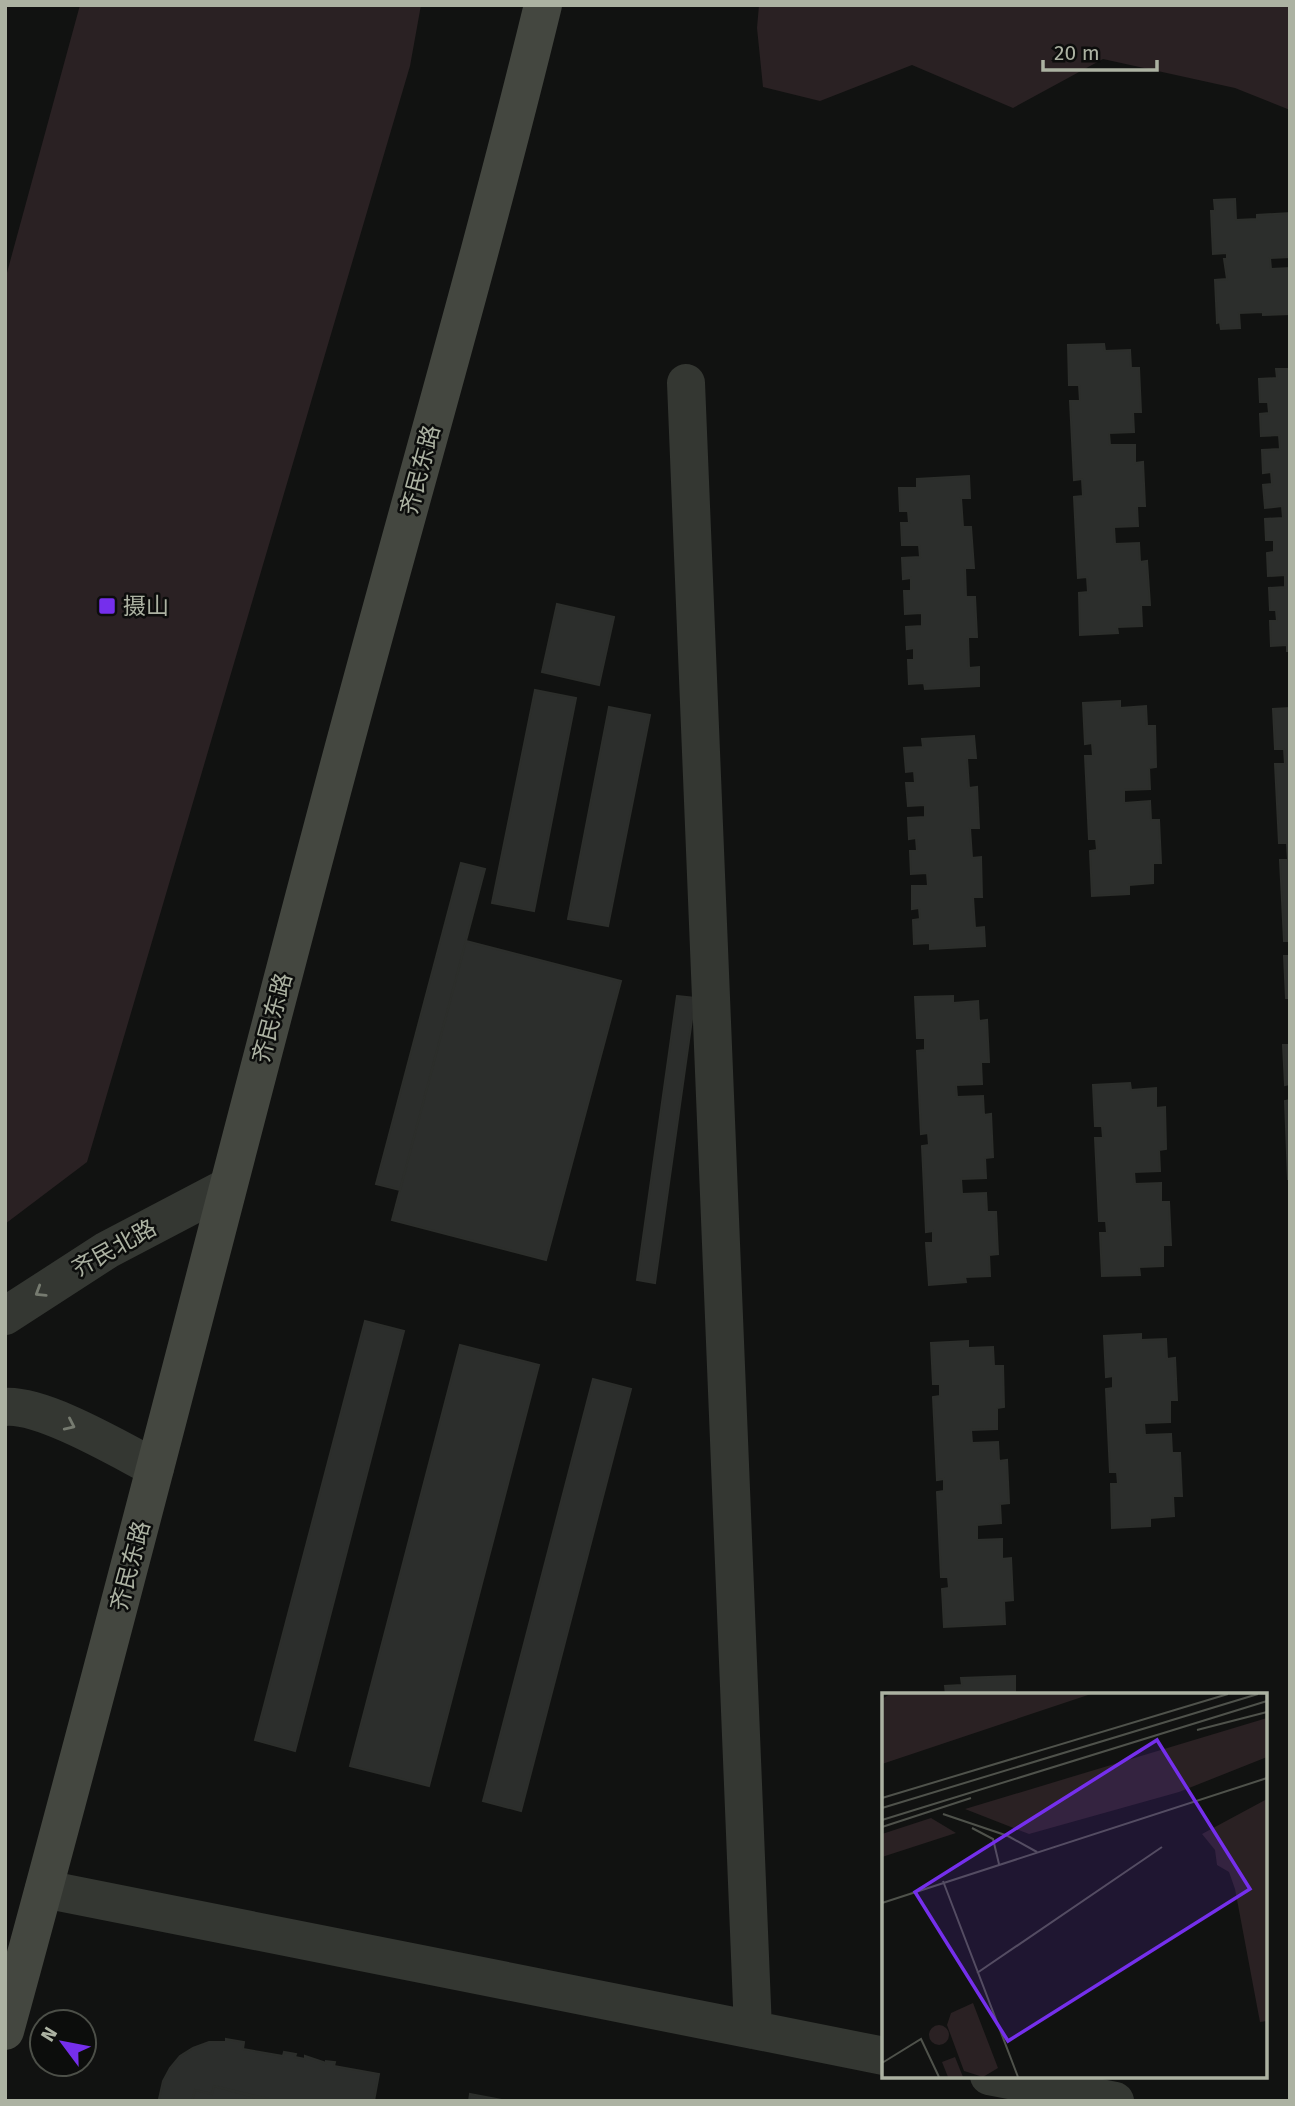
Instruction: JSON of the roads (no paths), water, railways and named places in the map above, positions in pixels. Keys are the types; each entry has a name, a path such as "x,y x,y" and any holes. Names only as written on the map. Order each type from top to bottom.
{"street":[{"name":"齐民东路","path":"5,2031 332,790 503,170 543,5"},
{"path":"686,383 752,2030"},
{"name":"齐民北路","path":"5,1316 107,1250 227,1188"},
{"path":"5,1407 15,1406 62,1421 155,1468"},
{"path":"44,1889 882,2056"},
{"path":"999,2078 1115,2101"}],"place":[{"name":"摄山","path":"107,606"}]}
